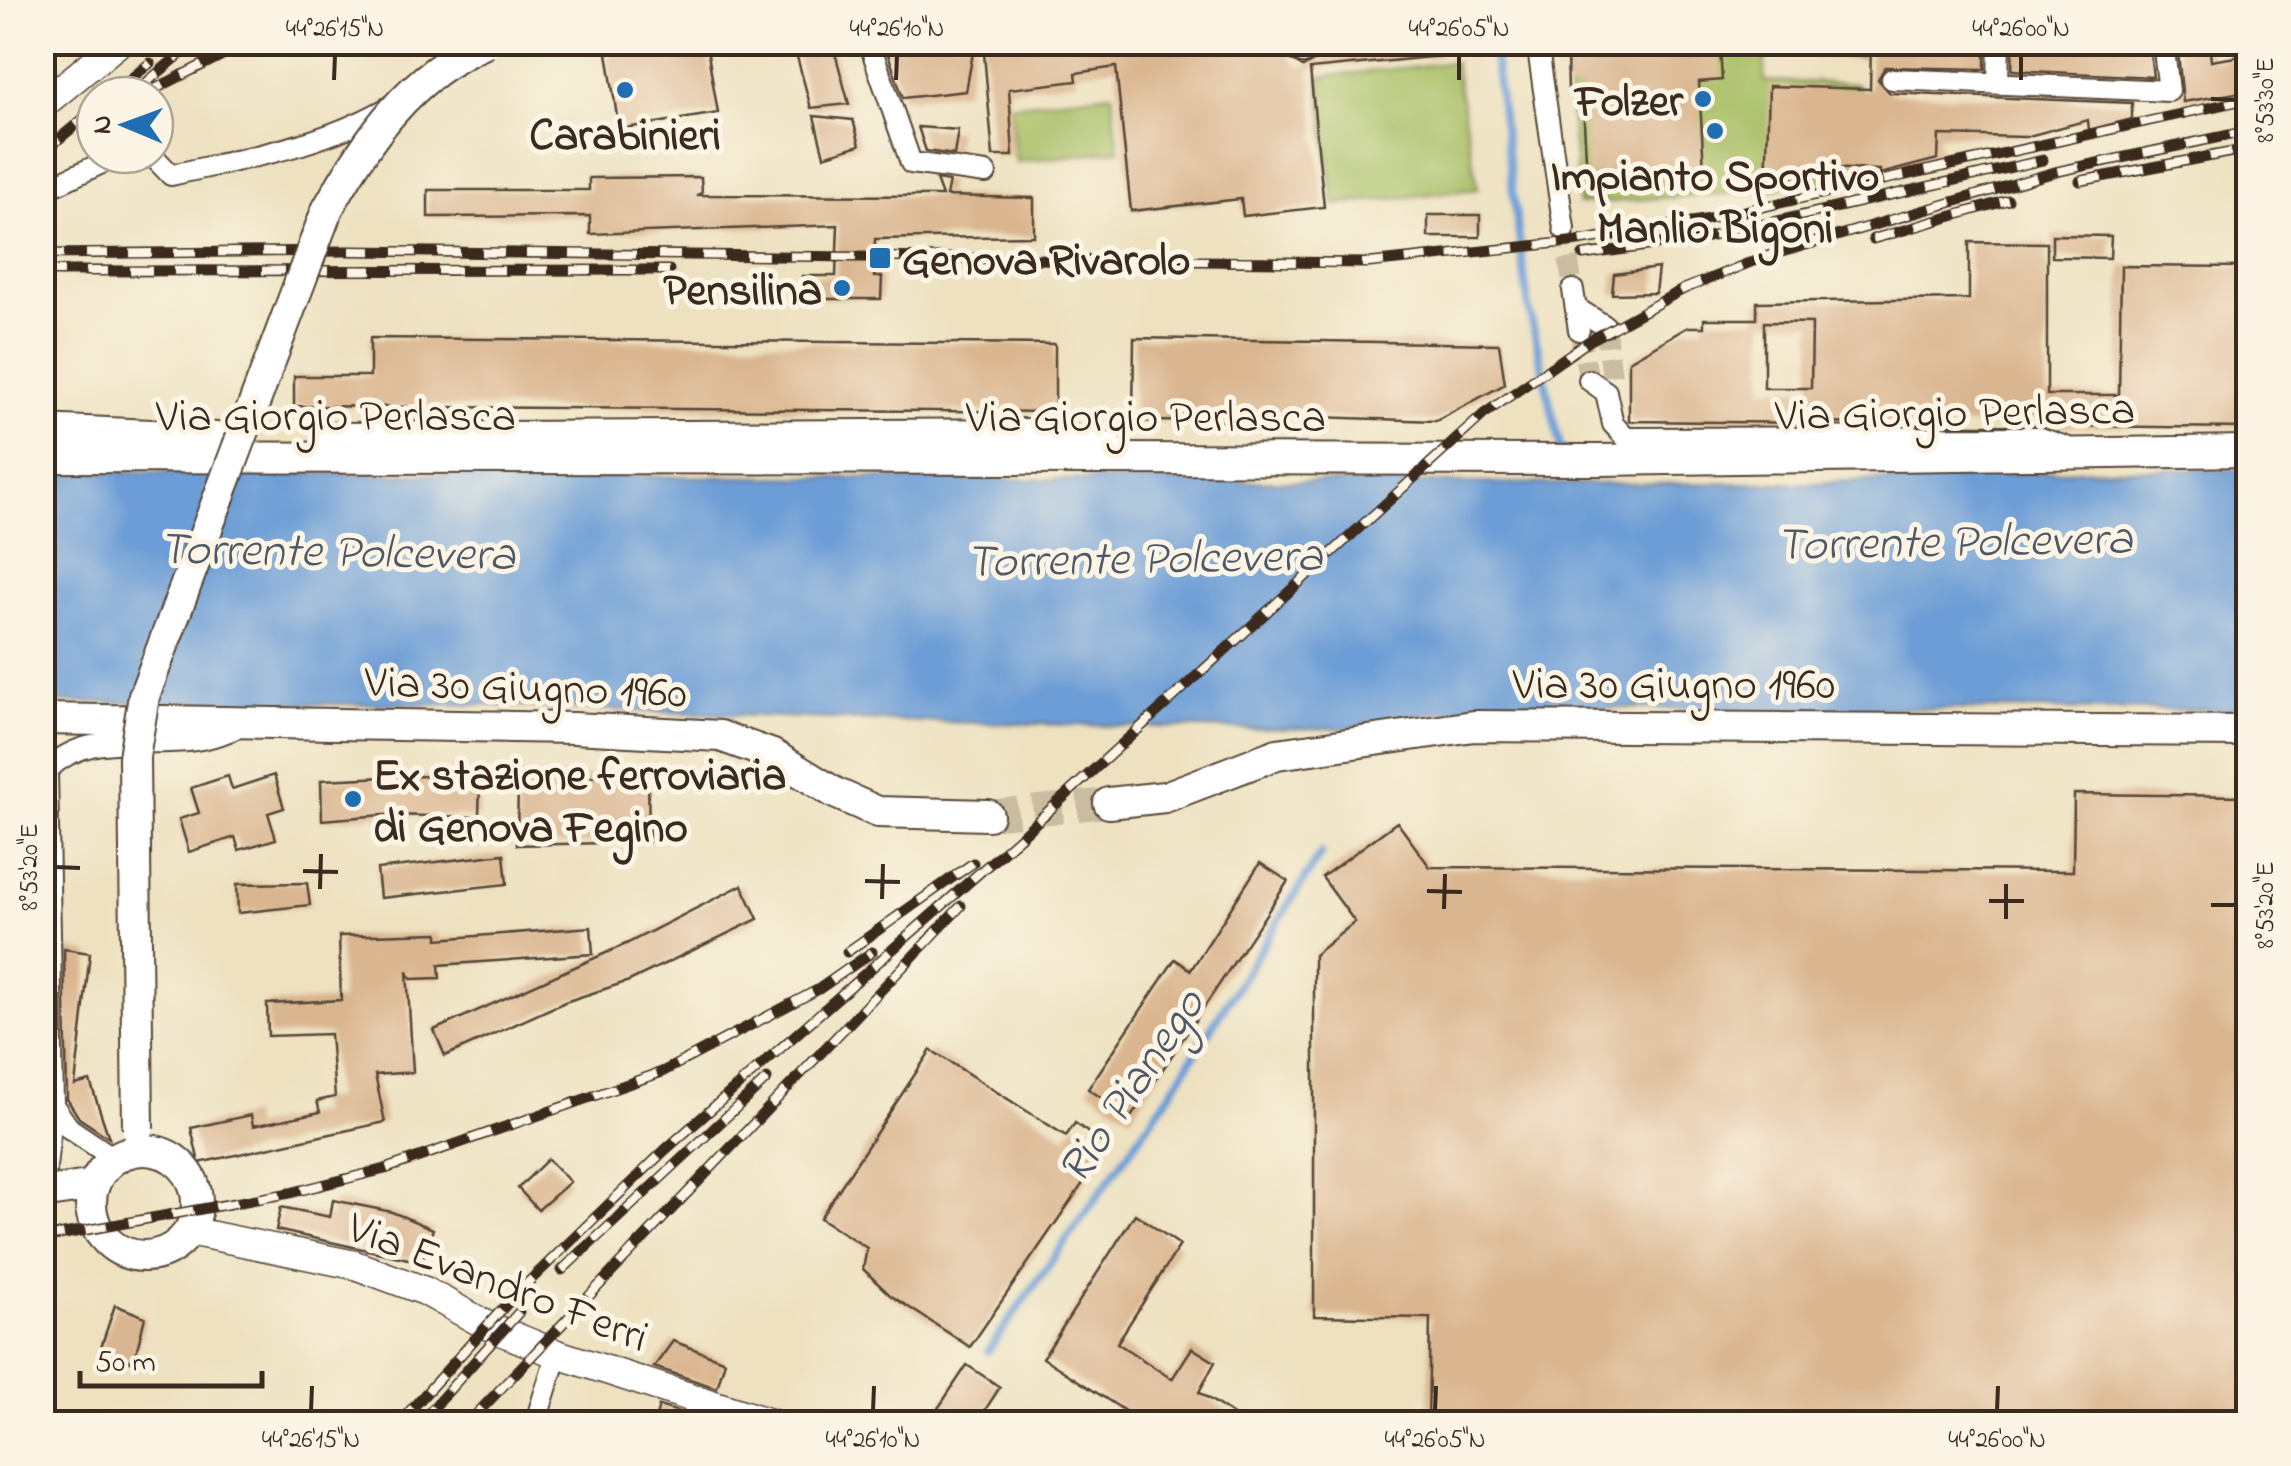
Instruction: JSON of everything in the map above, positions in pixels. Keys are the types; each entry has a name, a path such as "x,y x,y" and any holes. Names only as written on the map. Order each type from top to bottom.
{"main road":[{"path":"46,103 119,42"},
{"path":"43,1193 94,1185 130,1146 136,732 150,678 327,210 355,159 417,83 443,64 491,42"},
{"path":"42,430 238,439 1040,434 1164,461"},
{"name":"Via Giorgio Perlasca","path":"42,458 1599,460 2077,451 2248,452"},
{"name":"Via 30 Giugno 1960","path":"42,719 574,728 720,736 773,755 835,794 878,812 988,815"},
{"name":"Via 30 Giugno 1960","path":"1109,803 1165,796 1277,754 1474,726 2248,732"},
{"path":"94,1185 93,1218 101,1234 128,1254 160,1254 189,1231 196,1214 192,1178 164,1154 130,1146"},
{"name":"Via Evandro Ferri","path":"189,1231 355,1264 424,1291 486,1325 558,1354 773,1424"}],"street":[{"path":"175,174 331,136 383,110 491,42"},
{"path":"869,42 911,163 986,173"},
{"path":"1537,42 1564,230"},
{"path":"1998,82 1999,42"},
{"path":"1892,78 2169,91 2163,42"},
{"path":"42,64 46,103"},
{"path":"42,192 77,175"},
{"path":"1579,330 1574,299 1605,326"},
{"path":"1602,383 1613,424 1626,438 2037,437 2077,451"},
{"path":"43,1193 53,1105 45,766 87,744 196,744 248,722"},
{"path":"53,1105 68,1128 130,1146"},
{"path":"536,1424 558,1354"}],"green space":[{"name":"Impianto Sportivo Manlio Bigoni","path":"1565,42 1861,43 1861,57 1765,51 1764,81 1858,84 1861,174 1762,191 1579,204"},
{"path":"1454,62 1478,189 1334,205 1319,77"},
{"path":"1112,93 1119,150 1016,162 1010,105"}],"water":[{"name":"Torrente Polcevera","path":"2099,469 2248,470 2248,710 1533,708 1441,712 1349,728 1245,729 859,720 496,705 43,702 43,471 1575,484 1816,483"}],"building":[{"path":"673,42 706,42 718,113 619,129 607,53"},
{"path":"793,42 832,42 849,104 811,108"},
{"path":"884,42 975,42 966,91 903,98"},
{"path":"983,42 1288,42 1291,60 1303,67 1315,60 1316,42 1440,42 1440,56 1310,69 1324,207 1243,216 1241,199 1131,211 1116,67 1076,73 1077,81 1009,89 1013,156 993,156"},
{"path":"1871,42 1985,42 1985,69 1885,67 1878,79 1890,93 2132,103 2132,119 2089,130 2088,120 2025,137 1939,135 1938,159 1880,174 1880,170 1793,167 1792,188 1766,187 1769,86 1870,89"},
{"path":"2013,42 2149,42 2153,77 2012,70"},
{"path":"2177,42 2209,42 2211,61 2248,55 2248,91 2183,102"},
{"path":"1720,48 1722,80 1699,82 1704,169 1587,176 1582,88 1568,89 1567,56"},
{"path":"814,116 853,120 860,145 824,156"},
{"path":"918,127 958,130 954,155 926,151"},
{"path":"701,177 702,193 697,195 942,196 936,180 949,182 946,196 1034,198 1034,236 875,239 874,277 882,277 881,299 802,299 802,276 836,276 838,225 590,234 590,216 428,217 428,190 589,190 589,178"},
{"path":"1428,215 1480,215 1480,237 1428,237"},
{"path":"2052,235 2111,236 2110,258 2052,257"},
{"path":"1969,242 2047,243 2047,395 2119,395 2121,266 2248,267 2248,428 1629,421 1629,361 1688,327 1704,327 1704,319 1757,319 1757,302 1969,299","holes":["1764,322 1812,323 1811,388 1764,388"]},
{"path":"1658,268 1655,293 1612,294 1614,274"},
{"path":"370,338 1055,344 1055,412 294,406 294,376 370,376"},
{"path":"1134,338 1499,344 1505,384 1436,421 1287,416 1287,422 1133,421"},
{"path":"274,775 284,808 268,813 276,839 239,850 235,837 189,852 179,819 199,813 191,788 228,776 232,789"},
{"path":"648,776 649,842 517,845 518,777"},
{"path":"480,777 479,817 384,815 322,820 321,780"},
{"path":"2074,794 2248,796 2248,1424 1428,1424 1430,1318 1314,1316 1314,955 1355,922 1322,877 1397,822 1430,867 2073,871"},
{"path":"504,854 507,884 380,898 377,869"},
{"path":"1260,863 1288,881 1131,1117 1088,1089 1175,959 1191,970"},
{"path":"307,883 310,905 238,913 237,884"},
{"path":"742,885 758,919 629,981 565,1002 445,1056 434,1030 626,944"},
{"path":"591,927 593,954 439,965 440,978 411,979 407,971 413,1072 375,1075 385,1122 199,1163 191,1128 251,1115 253,1126 320,1112 317,1101 335,1097 330,1034 268,1036 267,1004 341,1000 339,936 438,933 438,939"},
{"path":"64,949 90,953 75,1085 90,1081 109,1138 79,1118 67,1099"},
{"path":"931,1050 1066,1136 1075,1123 1108,1147 970,1347 890,1295 863,1269 867,1248 820,1218"},
{"path":"548,1159 570,1182 538,1210 518,1188"},
{"path":"333,1200 392,1212 433,1229 422,1262 276,1230 281,1207 330,1217"},
{"path":"1135,1214 1180,1245 1117,1343 1172,1379 1192,1348 1215,1362 1199,1392 1247,1424 1145,1424 1043,1358"},
{"path":"115,1305 145,1317 134,1362 100,1350"},
{"path":"673,1341 725,1361 717,1388 654,1367"},
{"path":"967,1365 1000,1387 976,1424 951,1424 935,1413"},
{"path":"659,1406 708,1421 707,1424 654,1424"}],"waterway":[{"path":"1492,42 1529,309 1561,451"},
{"name":"Rio Pianego","path":"988,1351 1169,1095 1321,853"}],"tunnel":[{"path":"1564,229 1573,290"},
{"path":"1605,326 1612,376"},
{"path":"1579,330 1589,380"},
{"path":"988,815 1109,803"}],"railway":[{"path":"155,75 195,42"},
{"path":"175,79 248,42"},
{"path":"135,75 150,63"},
{"path":"42,254 348,251 1369,263 1578,241 1704,220 2248,99"},
{"path":"42,153 75,126"},
{"path":"398,1424 514,1296 665,1150 1020,837 1484,414 1589,341 1684,289 1761,258 2055,172 2248,131"},
{"path":"2080,181 2248,149"},
{"path":"1583,255 1704,238 2043,160"},
{"path":"1873,239 2008,200"},
{"path":"42,271 669,270"},
{"path":"847,952 973,863"},
{"path":"467,1424 961,906"},
{"path":"42,1238 290,1193 385,1169 662,1072 819,989 872,952"},
{"path":"562,1270 767,1079"},
{"path":"419,1424 519,1312"}],"place":[{"name":"Carabinieri","path":"625,90"},
{"name":"Folzer","path":"1703,99"},
{"name":"Impianto Sportivo Manlio Bigoni","path":"1715,131"},
{"name":"Genova Rivarolo","path":"880,258"},
{"name":"Pensilina","path":"842,288"},
{"name":"Ex stazione ferroviaria di Genova Fegino","path":"353,799"}]}
